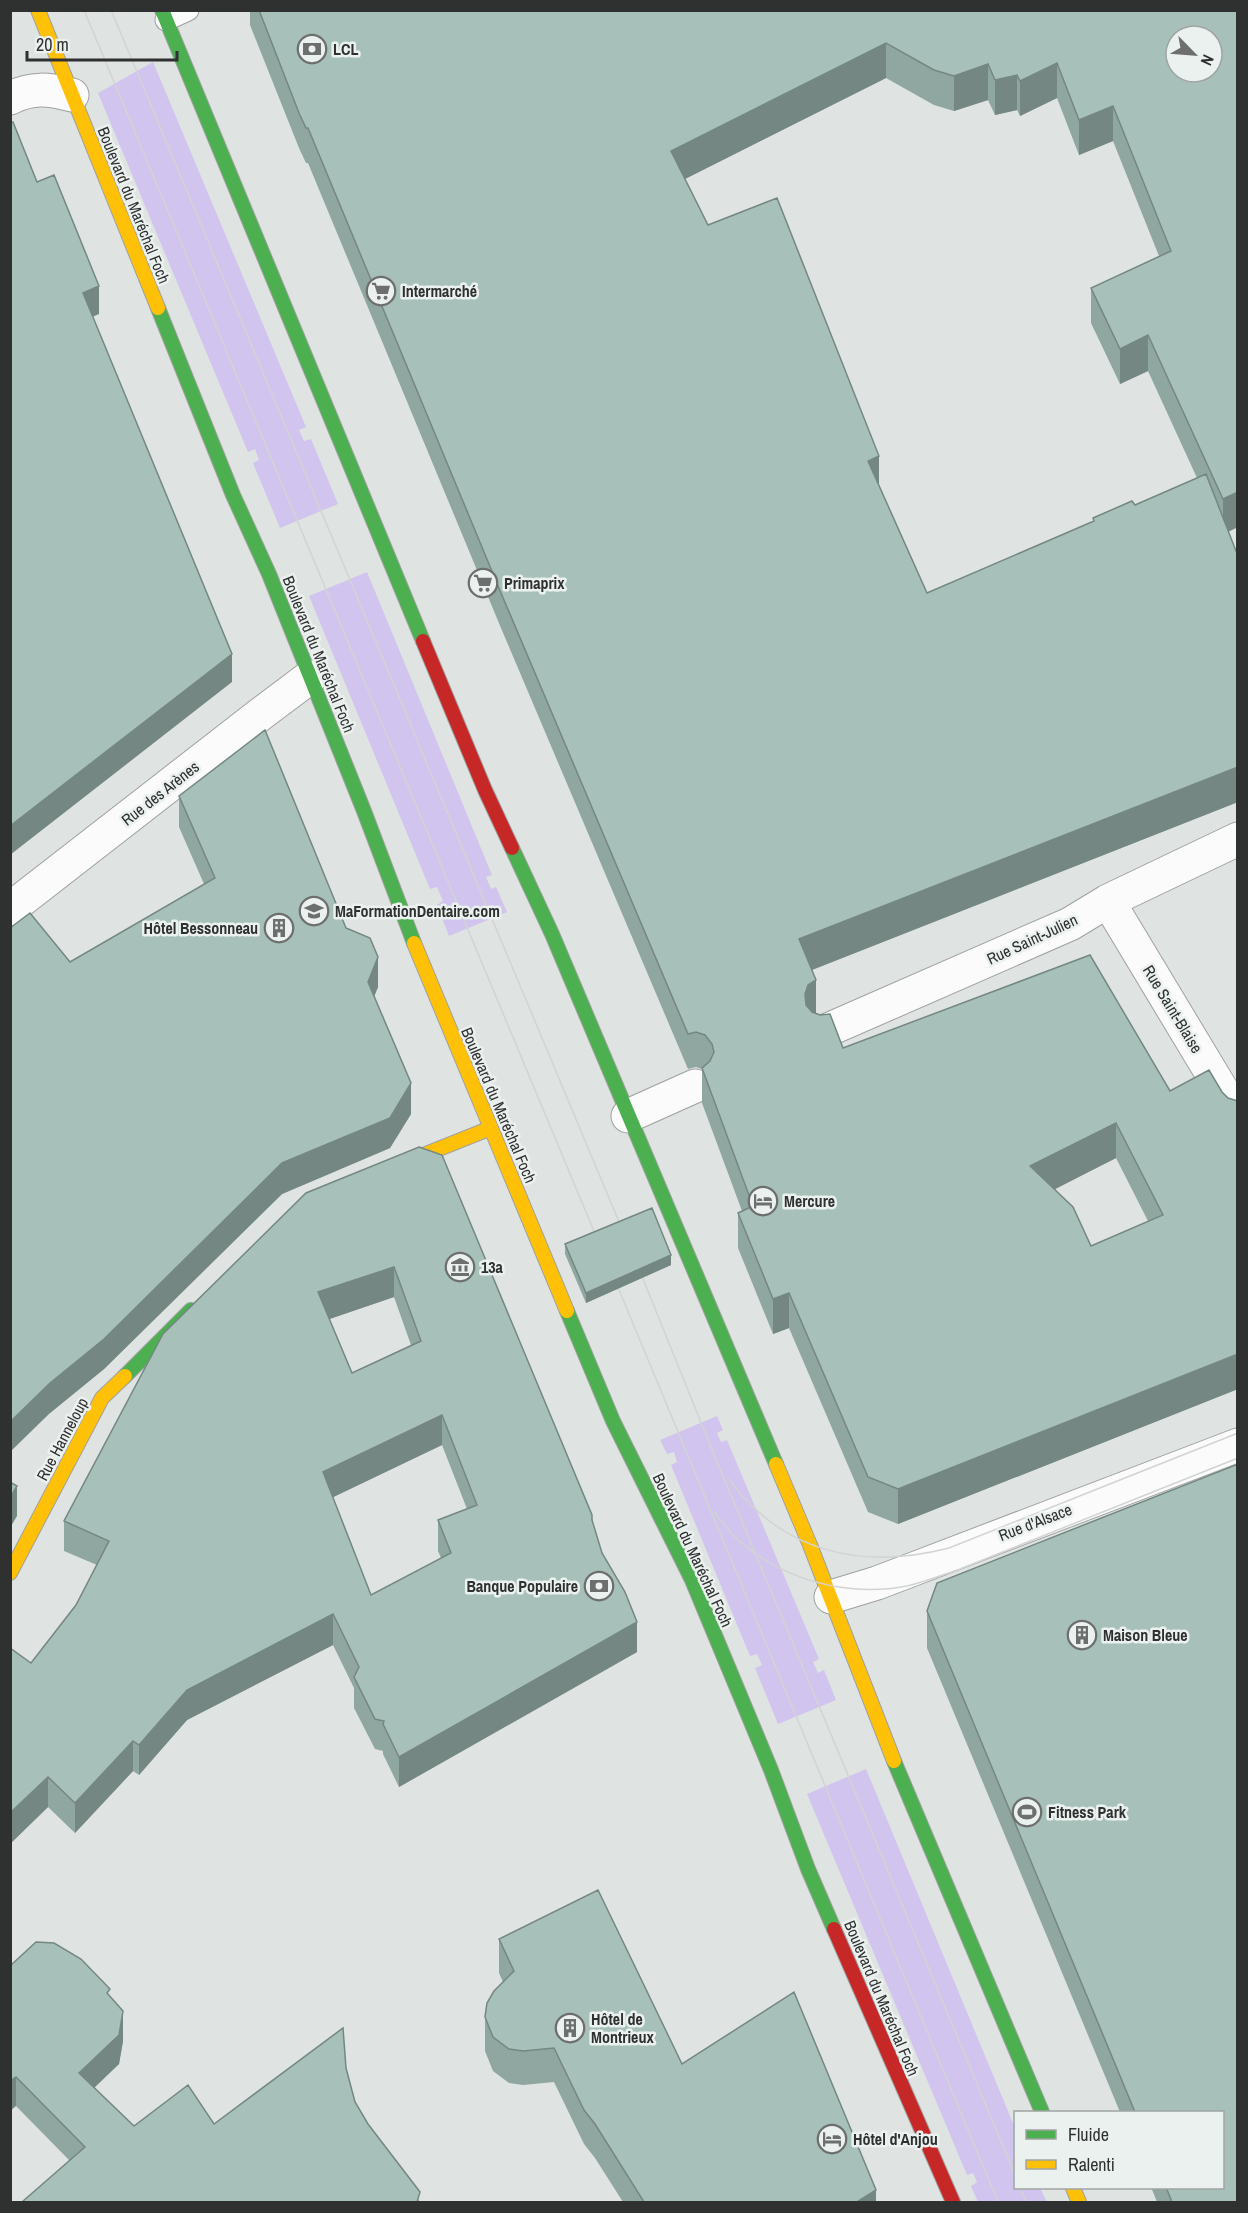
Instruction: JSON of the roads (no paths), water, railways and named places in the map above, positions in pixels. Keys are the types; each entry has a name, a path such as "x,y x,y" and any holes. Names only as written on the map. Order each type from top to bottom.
{"main road":[{"name":"Boulevard du Maréchal Foch","path":"38,10 233,495 268,574 380,850 419,958 617,1430 692,1580 771,1770 808,1869 953,2202"},
{"path":"164,15 485,790 552,934 831,1597 880,1728 1042,2111"},
{"path":"381,1172 491,1128"},
{"name":"Rue Hanneloup","path":"10,1573 102,1398 203,1298"}],"street":[{"path":"10,99 20,94 45,89 72,95"},
{"name":"Rue des Arènes","path":"10,909 310,677"},
{"name":"Rue Saint-Julien","path":"823,1032 1070,924 1108,901 1238,839"},
{"name":"Rue Saint-Blaise","path":"1108,901 1238,1117"},
{"path":"628,1116 695,1086"},
{"name":"Rue d'Alsace","path":"831,1597 877,1583 1238,1445"}],"lane":[{"path":"164,15 188,10"}],"tram line":[{"path":"84,10 601,1248"},
{"path":"111,10 625,1236"},
{"path":"637,1264 715,1457 1014,2172"},
{"path":"612,1273 998,2202"},
{"path":"729,1479 750,1504 774,1525 800,1540 827,1550 856,1556 886,1557 949,1548 1238,1433"},
{"path":"714,1511 731,1532 751,1550 799,1577 826,1585 853,1589 880,1589 907,1586 960,1569 1238,1458"},
{"path":"1020,2189 1026,2202"}],"place":[{"name":"LCL","path":"312,49"},
{"name":"Intermarché","path":"381,291"},
{"name":"Primaprix","path":"483,583"},
{"name":"MaFormationDentaire.com","path":"314,911"},
{"name":"Hôtel Bessonneau","path":"279,928"},
{"name":"Mercure","path":"763,1201"},
{"name":"13a","path":"460,1267"},
{"name":"Banque Populaire","path":"599,1586"},
{"name":"Maison Bleue","path":"1082,1635"},
{"name":"Fitness Park","path":"1027,1812"},
{"name":"Hôtel de Montrieux","path":"570,2028"},
{"name":"Hôtel d'Anjou","path":"832,2139"}]}
